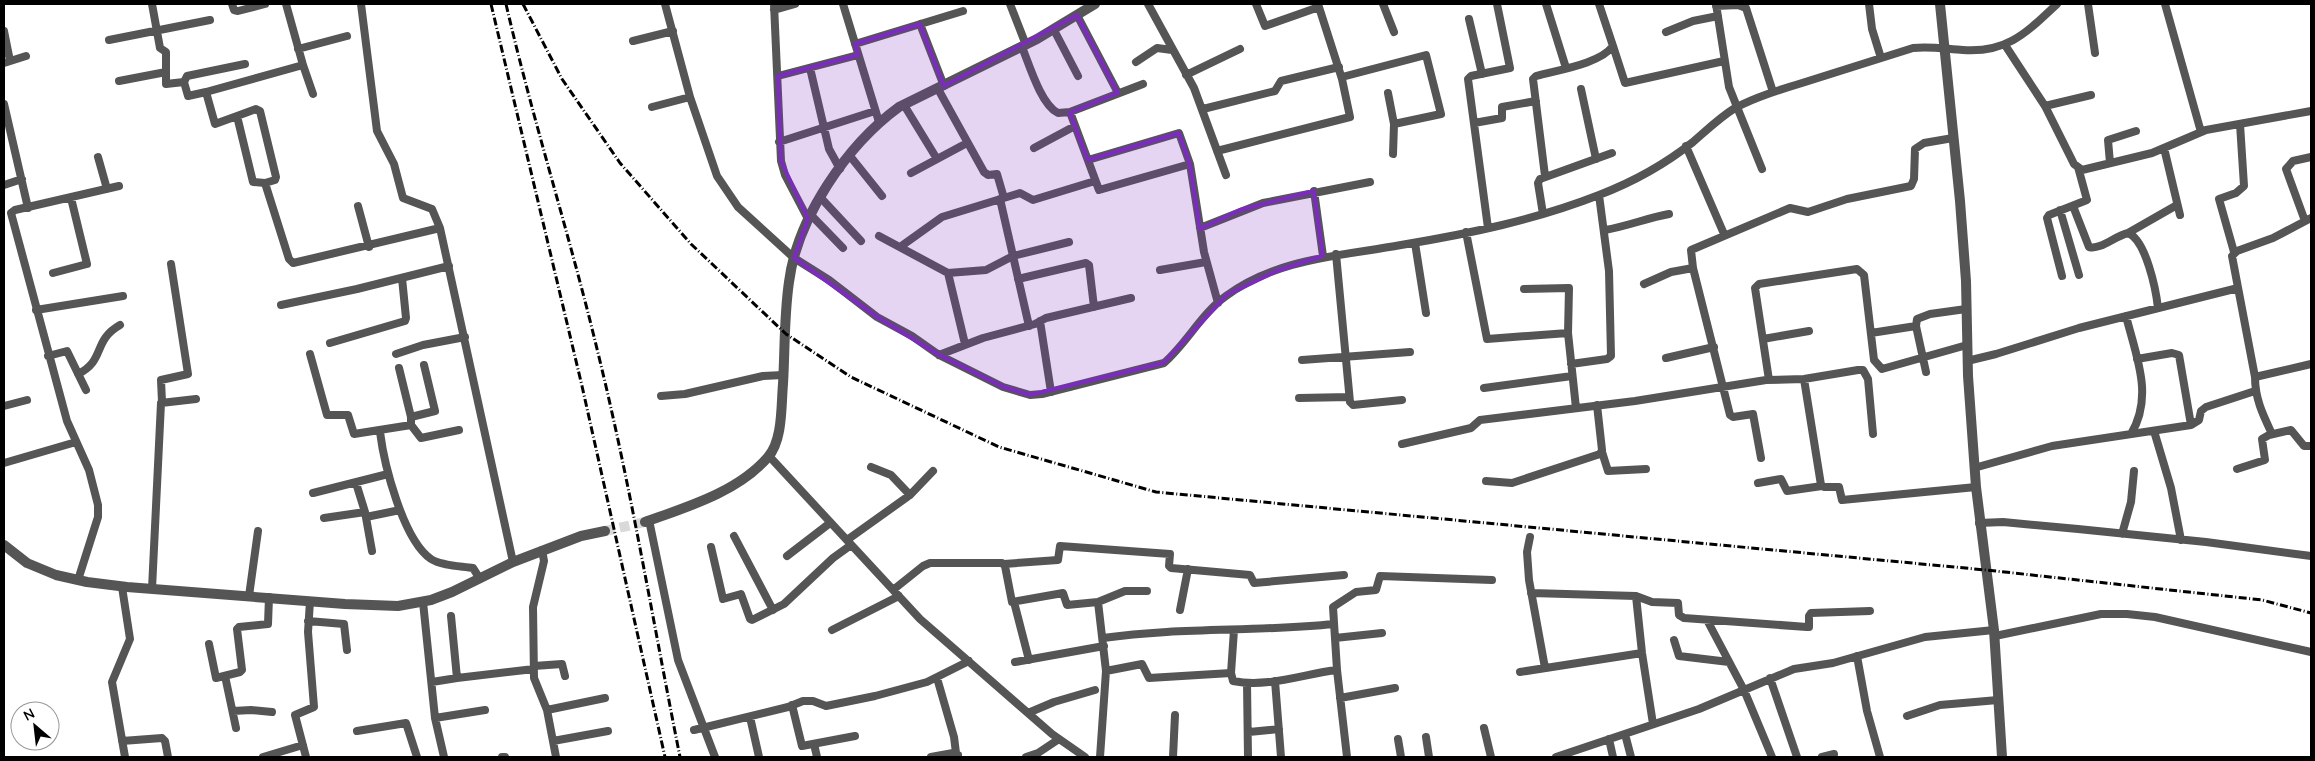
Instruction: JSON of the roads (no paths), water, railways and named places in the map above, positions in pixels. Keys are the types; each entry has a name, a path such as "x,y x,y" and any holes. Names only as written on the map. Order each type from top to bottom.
{"street":[{"path":"152,4 160,49 166,52 167,85 184,82"},
{"path":"232,4 234,10 238,11 266,4"},
{"path":"286,4 313,94"},
{"path":"362,4 378,135 394,164 403,198 432,209 440,228 513,562"},
{"path":"665,4 690,97 708,153 723,187 738,207 794,258 829,280 877,317 912,336 939,355 1003,387 1030,395 1051,392 1164,363 1218,303 1227,296 1277,270 1323,256 1415,243 1488,228 1543,214 1599,195 1650,172 1686,146 1714,122 1737,108 1774,92 1913,48 1944,47 1973,50 2005,45 2023,34 2057,4"},
{"path":"795,4 774,7 779,142 785,175 809,217 843,248"},
{"path":"843,4 879,122"},
{"path":"1010,4 1024,46 1049,106 1058,113 1070,112 1143,84"},
{"path":"715,757 706,728 678,660 647,521 720,492 740,480 769,456 779,426 789,282 794,258 809,217 820,197 850,156 879,122 904,105 1054,30 1095,4"},
{"path":"1148,4 1202,109 1226,175"},
{"path":"1217,151 1349,118 1351,115 1342,77 1319,6 1265,26 1256,4"},
{"path":"1383,4 1394,32"},
{"path":"1488,228 1468,79 1471,76 1509,70 1510,67 1497,4"},
{"path":"1546,4 1566,68"},
{"path":"1599,4 1625,83 1724,61"},
{"path":"1869,4 1872,29 1881,58"},
{"path":"1940,4 1960,201 1974,468 1995,633 2002,757"},
{"path":"2088,4 2095,53"},
{"path":"2165,4 2202,132"},
{"path":"1762,169 1729,87 1716,5 1738,5 1746,8 1774,92"},
{"path":"855,44 964,11"},
{"path":"1077,15 1118,93"},
{"path":"1666,32 1693,20 1718,16"},
{"path":"1469,19 1482,74"},
{"path":"109,40 210,20"},
{"path":"920,24 941,88 968,143 984,172 988,175 997,174 1029,326"},
{"path":"1054,30 1078,76"},
{"path":"4,31 7,62 26,56"},
{"path":"633,41 673,31"},
{"path":"298,49 347,36"},
{"path":"2005,45 2045,106 2078,167 2086,200 2049,215 2047,218 2062,276"},
{"path":"1545,176 1534,77 1586,62 1608,53 1612,46"},
{"path":"1136,62 1158,48 1172,50"},
{"path":"1186,75 1215,59 1240,49"},
{"path":"778,76 858,55"},
{"path":"1342,77 1426,55 1441,114 1394,124"},
{"path":"245,64 187,76 184,82 187,96 303,65"},
{"path":"1202,109 1275,91 1281,80 1339,67"},
{"path":"810,68 832,156 840,169"},
{"path":"119,81 166,72"},
{"path":"1581,89 1596,158"},
{"path":"206,92 215,124 256,109 260,111 276,176 274,180 253,182 237,116"},
{"path":"1388,93 1394,124 1393,154"},
{"path":"2045,106 2091,95"},
{"path":"652,107 690,97"},
{"path":"1474,123 1502,118 1502,107 1536,101"},
{"path":"4,104 28,208"},
{"path":"904,105 937,159"},
{"path":"2078,167 2088,169 2164,148 2202,132 2311,111"},
{"path":"779,142 875,112"},
{"path":"1070,112 1101,191 1190,164"},
{"path":"2240,124 2244,186 2236,192 2219,199 2234,252 2238,288 2255,377 2255,391 2258,404 2272,434"},
{"path":"1034,148 1075,126"},
{"path":"2110,163 2108,140 2112,137 2136,131"},
{"path":"1088,160 1176,132 1180,134 1190,164 1206,262 1218,303"},
{"path":"1761,458 1753,414 1731,416 1693,268 1691,250 1724,234 1790,208 1808,212 1846,199 1911,186 1914,179 1914,149 1924,143 1953,138"},
{"path":"4,142 12,139"},
{"path":"911,173 968,143"},
{"path":"1686,146 1724,234"},
{"path":"2164,148 2180,215"},
{"path":"1543,214 1538,183 1545,176 1612,153"},
{"path":"850,156 882,196"},
{"path":"98,157 107,189"},
{"path":"2234,252 2273,238 2308,220 2286,169 2293,161 2311,157"},
{"path":"4,185 22,179"},
{"path":"900,247 942,217 1020,194 1034,200 1096,181"},
{"path":"264,182 291,262 296,264 440,228"},
{"path":"1200,228 1263,203 1370,182"},
{"path":"78,580 99,511 89,470 67,421 11,216 15,210 119,186"},
{"path":"1314,192 1323,256"},
{"path":"1571,364 1607,359 1610,356 1610,288 1605,230 1599,195"},
{"path":"820,197 861,241"},
{"path":"53,274 87,264 71,198"},
{"path":"2073,206 2088,247 2098,246 2128,233 2178,205"},
{"path":"358,206 368,247"},
{"path":"2060,210 2079,274"},
{"path":"1605,230 1633,225 1642,219 1670,214"},
{"path":"1466,232 1487,339 1568,333"},
{"path":"2128,233 2135,238 2152,272 2158,308"},
{"path":"879,236 948,274 986,270 1013,256 1069,242"},
{"path":"1415,243 1426,312"},
{"path":"1336,254 1350,402 1354,405 1402,400"},
{"path":"1018,279 1086,262 1089,264 1094,307"},
{"path":"1160,270 1206,262"},
{"path":"152,589 162,402 161,380 188,374 171,264"},
{"path":"281,305 449,266"},
{"path":"1644,284 1671,272 1693,268"},
{"path":"1769,380 1755,288 1757,285 1857,269 1864,275 1874,360 1882,369 1967,346"},
{"path":"948,274 965,344"},
{"path":"330,343 405,321 402,278"},
{"path":"1524,289 1569,288 1568,333 1576,408"},
{"path":"1967,361 2126,316 2238,288"},
{"path":"36,310 123,296"},
{"path":"939,355 965,344 1029,326 1040,320 1131,298"},
{"path":"1926,372 1916,326 1917,319 1922,316 1966,309"},
{"path":"2126,316 2137,359 2143,403 2137,424 2131,434"},
{"path":"1040,320 1051,392"},
{"path":"78,374 92,367 106,334 120,325"},
{"path":"1871,333 1916,326"},
{"path":"1763,339 1809,332"},
{"path":"396,354 423,345 465,337"},
{"path":"1666,358 1714,347"},
{"path":"48,356 67,351 86,390"},
{"path":"1302,360 1410,352"},
{"path":"2137,359 2172,353 2178,355 2191,424"},
{"path":"310,354 326,415 348,415 354,434 380,432 435,411 424,364"},
{"path":"2255,377 2311,364"},
{"path":"399,368 411,421 422,438 459,430"},
{"path":"1402,444 1471,428 1480,420 1769,380 1804,379 1863,370 1868,379 1873,434"},
{"path":"662,396 698,392 763,376 784,375"},
{"path":"1484,388 1572,376"},
{"path":"1804,379 1822,486"},
{"path":"1974,468 2052,446 2191,424 2199,420 2203,408 2255,391"},
{"path":"1299,398 1349,397"},
{"path":"162,402 196,399"},
{"path":"4,406 26,400"},
{"path":"1597,405 1602,452 1608,471 1646,469"},
{"path":"2237,469 2265,460 2262,439 2272,434 2291,430 2304,446 2310,449"},
{"path":"2154,431 2171,488 2181,540"},
{"path":"380,432 388,474 400,510 416,540 426,554 437,562 473,568 480,579"},
{"path":"4,463 76,442"},
{"path":"1486,481 1512,483 1602,452"},
{"path":"769,456 920,620 1028,713 1085,757"},
{"path":"871,466 890,475 910,495"},
{"path":"710,547 723,599 741,594 751,620 784,604 849,543 910,495 933,470"},
{"path":"2122,534 2131,502 2134,471"},
{"path":"313,493 388,474"},
{"path":"1758,483 1781,479 1787,491 1822,486 1839,487 1840,498 1844,500 1976,487"},
{"path":"356,483 365,514 372,551"},
{"path":"324,518 400,510"},
{"path":"786,556 830,523"},
{"path":"1980,523 2034,525 2311,556"},
{"path":"249,596 258,531"},
{"path":"4,544 27,563 56,575 78,580 125,587 398,606 423,602 452,592 542,550 581,536 605,531"},
{"path":"734,536 773,610"},
{"path":"1530,538 1527,563 1545,668"},
{"path":"832,630 896,593 923,566 930,563 1004,564 1058,560 1060,546 1170,554 1170,568 1250,575 1254,583 1344,574"},
{"path":"542,550 544,560 533,607 534,678 547,710 556,757"},
{"path":"1004,564 1011,601 1014,602 1029,660"},
{"path":"1180,610 1188,570"},
{"path":"1346,757 1337,670 1334,605 1356,592 1376,590 1380,576 1492,580"},
{"path":"125,587 130,639 112,682 125,757"},
{"path":"1014,602 1063,593 1067,606 1098,602 1124,591 1147,592"},
{"path":"1531,593 1636,596 1652,602 1678,603 1681,616 1707,620 1807,627 1809,626 1809,616 1812,613 1870,611"},
{"path":"1636,596 1642,653 1654,724"},
{"path":"209,644 215,678 242,671 237,629 239,627 268,624 269,597"},
{"path":"306,757 295,715 314,707 308,621 310,601"},
{"path":"423,602 435,718 444,757"},
{"path":"1098,602 1106,671 1100,757"},
{"path":"1556,757 1572,754 1609,739 1699,709 1794,669 1833,663 1925,637 1995,633 2101,614 2127,614 2155,618 2311,652"},
{"path":"450,616 457,678"},
{"path":"1707,620 1744,690 1772,757"},
{"path":"308,621 344,624 347,650"},
{"path":"1103,638 1166,630 1234,630 1334,624"},
{"path":"1234,630 1231,673 1233,681 1247,683 1275,681 1337,670"},
{"path":"1335,638 1382,633"},
{"path":"1674,640 1679,656 1730,662"},
{"path":"1015,662 1104,646"},
{"path":"1520,672 1642,653"},
{"path":"1857,656 1867,711 1880,757"},
{"path":"694,730 810,700 826,706 875,696 937,678 969,662"},
{"path":"432,682 562,664 565,676"},
{"path":"1106,671 1142,664 1149,678 1231,673"},
{"path":"225,676 236,728"},
{"path":"931,757 957,755 954,737 937,678"},
{"path":"1770,678 1797,757"},
{"path":"1275,681 1280,757"},
{"path":"1247,683 1248,757"},
{"path":"1340,698 1395,688"},
{"path":"1028,713 1054,702 1095,690"},
{"path":"547,710 605,698"},
{"path":"1907,716 1940,705 1998,700"},
{"path":"792,705 801,745 855,736"},
{"path":"435,718 485,710"},
{"path":"233,711 272,712"},
{"path":"1173,757 1176,716"},
{"path":"750,717 759,757"},
{"path":"357,732 406,723 417,757"},
{"path":"1484,728 1491,757"},
{"path":"1248,732 1279,729"},
{"path":"553,741 608,731"},
{"path":"1625,734 1631,757"},
{"path":"1426,736 1430,757"},
{"path":"122,741 162,738 165,741 168,757"},
{"path":"1026,757 1038,753 1059,738"},
{"path":"1398,739 1401,757"},
{"path":"1609,739 1613,757"},
{"path":"814,744 817,757"},
{"path":"263,757 304,745"},
{"path":"1822,757 1834,754"}],"tunnel":[{"path":"605,531 645,522"}],"railway":[{"path":"491,4 582,386 665,757"},
{"path":"506,4 610,403 680,757"},
{"path":"523,4 562,79 620,163 691,244 786,334 851,377 999,447 1156,492 1986,570 2262,600 2311,613"}]}
